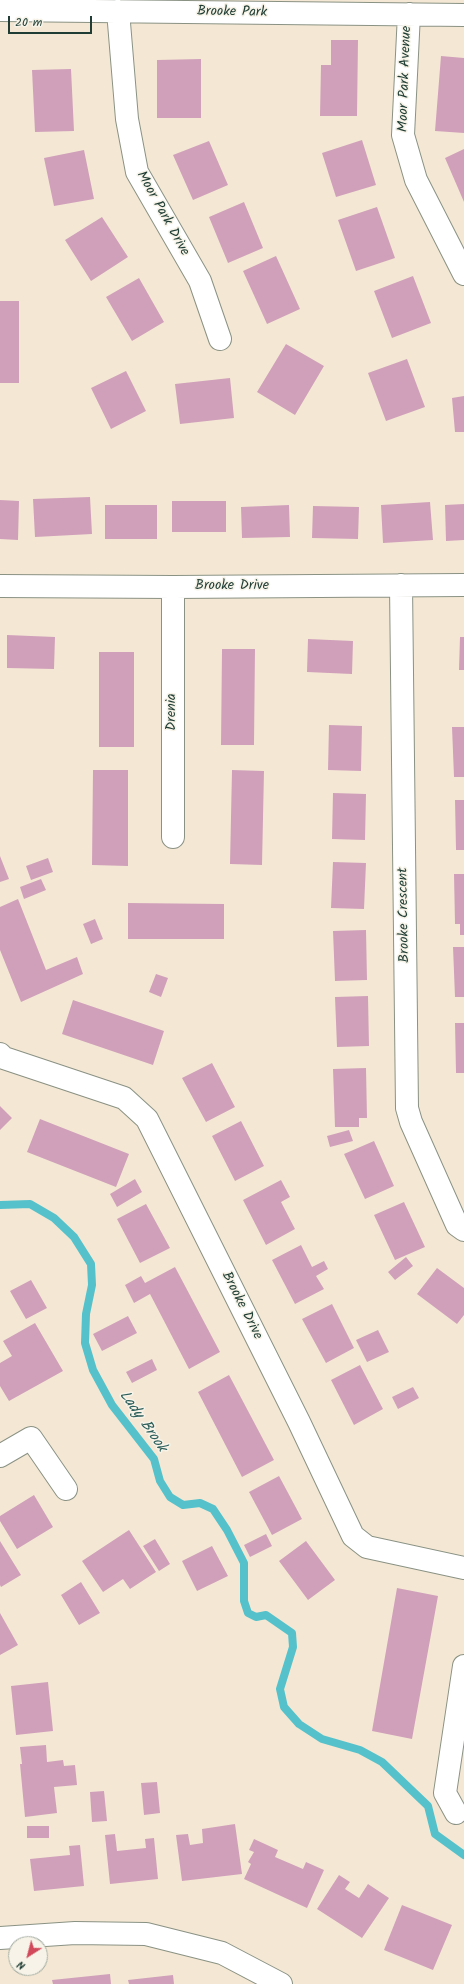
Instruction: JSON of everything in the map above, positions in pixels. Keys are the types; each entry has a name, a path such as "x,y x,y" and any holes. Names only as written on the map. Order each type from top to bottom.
{"street":[{"name":"Brooke Park","path":"8,7 118,11 252,6 409,14 464,15"},
{"name":"Moor Park Drive","path":"118,11 126,119 137,172 200,281 220,339"},
{"name":"Moor Park Avenue","path":"409,14 403,135 416,180 464,274"},
{"name":"Brooke Crescent","path":"401,585 407,1108 411,1122 457,1225 464,1230"},
{"name":"Brooke Drive","path":"0,586 172,587 464,585"},
{"name":"Drenia","path":"172,587 173,837"},
{"name":"Brooke Drive","path":"0,1054 4,1058 124,1098 147,1119 295,1415 353,1536 367,1547 464,1568"},
{"path":"0,1456 31,1438 66,1489"},
{"path":"456,1813 445,1793 464,1666"},
{"path":"0,1938 75,1933 146,1934 222,1953 282,1984"}],"building":[{"path":"331,40 358,40 357,116 320,116 321,65 331,65"},
{"path":"441,56 464,58 464,133 435,131"},
{"path":"201,59 201,118 157,118 157,60"},
{"path":"71,69 74,131 35,132 32,70"},
{"path":"362,140 376,185 336,197 322,153"},
{"path":"209,141 228,185 193,200 173,155"},
{"path":"464,149 464,202 445,158"},
{"path":"84,150 94,199 54,206 44,158"},
{"path":"244,202 263,248 228,263 209,217"},
{"path":"377,207 395,258 356,271 338,220"},
{"path":"102,217 128,257 91,281 65,240"},
{"path":"276,256 300,309 267,324 243,271"},
{"path":"413,276 431,323 392,338 374,291"},
{"path":"139,278 164,322 132,341 106,297"},
{"path":"0,301 19,301 19,383 0,383"},
{"path":"286,344 324,366 295,415 257,392"},
{"path":"407,359 425,407 386,421 368,373"},
{"path":"126,371 146,411 111,429 91,388"},
{"path":"230,378 234,418 180,424 175,384"},
{"path":"464,396 464,432 455,432 452,398"},
{"path":"90,497 92,534 35,537 33,499"},
{"path":"0,500 19,501 18,540 0,539"},
{"path":"172,501 226,501 226,532 172,532"},
{"path":"430,502 433,540 383,543 381,505"},
{"path":"464,504 464,540 446,541 445,505"},
{"path":"105,505 157,505 157,539 105,539"},
{"path":"289,505 290,537 242,538 241,507"},
{"path":"313,506 359,507 358,539 312,538"},
{"path":"7,635 55,637 54,669 7,668"},
{"path":"460,637 464,637 464,670 459,670"},
{"path":"308,639 353,641 352,674 307,672"},
{"path":"222,649 255,649 254,745 221,745"},
{"path":"99,652 134,652 134,747 99,747"},
{"path":"329,725 362,726 361,771 328,770"},
{"path":"452,727 464,727 464,777 454,777"},
{"path":"93,770 128,770 128,866 92,865"},
{"path":"232,770 264,771 262,865 230,864"},
{"path":"333,793 366,794 365,840 332,839"},
{"path":"455,800 464,800 464,850 456,850"},
{"path":"0,856 9,879 0,882"},
{"path":"48,858 53,872 31,880 26,866"},
{"path":"333,862 366,863 364,909 331,908"},
{"path":"454,874 464,874 464,935 460,935 460,924 455,924"},
{"path":"41,879 46,890 24,899 20,887"},
{"path":"18,899 46,970 77,957 83,974 21,1002 0,950 0,907"},
{"path":"128,903 224,904 224,939 128,939"},
{"path":"95,919 103,939 91,944 83,924"},
{"path":"366,930 367,980 335,981 333,931"},
{"path":"453,947 464,947 464,997 455,997"},
{"path":"156,974 168,978 161,997 149,992"},
{"path":"368,996 369,1046 337,1047 335,997"},
{"path":"73,1000 164,1031 153,1065 62,1034"},
{"path":"455,1023 464,1023 464,1073 456,1073"},
{"path":"212,1063 235,1107 206,1122 182,1078"},
{"path":"366,1068 367,1118 359,1118 359,1127 335,1127 333,1069"},
{"path":"0,1106 12,1118 0,1130"},
{"path":"40,1119 129,1154 116,1187 27,1152"},
{"path":"241,1121 264,1166 235,1181 212,1136"},
{"path":"349,1130 353,1141 330,1147 327,1136"},
{"path":"374,1141 394,1186 365,1199 344,1154"},
{"path":"135,1179 142,1192 117,1207 110,1194"},
{"path":"281,1180 290,1197 281,1202 295,1229 266,1245 243,1200"},
{"path":"404,1202 425,1247 395,1260 374,1215"},
{"path":"146,1204 170,1248 140,1263 117,1219"},
{"path":"301,1245 312,1267 324,1261 328,1269 316,1276 324,1289 295,1304 272,1260"},
{"path":"406,1257 413,1266 395,1280 388,1272"},
{"path":"175,1267 220,1352 189,1369 150,1294 134,1303 125,1285 141,1276 145,1283"},
{"path":"437,1268 464,1288 464,1315 457,1324 417,1294"},
{"path":"31,1280 47,1308 26,1319 10,1291"},
{"path":"332,1304 354,1348 326,1363 302,1319"},
{"path":"128,1316 137,1333 102,1351 93,1334"},
{"path":"35,1323 63,1371 9,1401 0,1386 0,1363 12,1356 3,1341"},
{"path":"378,1330 389,1352 367,1362 356,1340"},
{"path":"152,1359 157,1370 132,1383 126,1372"},
{"path":"360,1365 383,1409 354,1425 331,1380"},
{"path":"229,1375 274,1460 242,1477 198,1392"},
{"path":"413,1387 419,1398 398,1409 392,1397"},
{"path":"279,1476 302,1519 272,1535 249,1492"},
{"path":"34,1495 53,1527 17,1549 0,1521 0,1516"},
{"path":"129,1530 156,1572 130,1589 123,1579 103,1592 82,1561"},
{"path":"266,1534 272,1546 250,1557 244,1545"},
{"path":"155,1539 170,1564 159,1571 143,1546"},
{"path":"0,1541 21,1575 1,1587 0,1585"},
{"path":"306,1541 335,1580 308,1600 279,1561"},
{"path":"212,1546 228,1576 197,1591 182,1561"},
{"path":"81,1582 100,1613 79,1625 61,1595"},
{"path":"397,1588 438,1596 412,1739 372,1731"},
{"path":"0,1613 18,1645 0,1655"},
{"path":"48,1682 53,1731 16,1735 11,1686"},
{"path":"46,1745 47,1762 63,1760 64,1766 75,1765 77,1785 54,1787 57,1813 25,1817 20,1764 22,1764 20,1747"},
{"path":"157,1782 160,1813 144,1815 141,1783"},
{"path":"104,1791 107,1821 92,1822 90,1792"},
{"path":"235,1824 242,1874 182,1881 176,1835 188,1834 190,1845 203,1843 202,1829"},
{"path":"27,1826 49,1826 49,1838 27,1838"},
{"path":"115,1834 117,1851 146,1848 145,1839 154,1838 158,1879 110,1884 105,1835"},
{"path":"254,1839 278,1850 275,1857 303,1869 306,1862 324,1870 307,1908 244,1879 251,1864 248,1862 254,1852 249,1850"},
{"path":"80,1845 84,1886 34,1891 30,1859 70,1855 69,1846"},
{"path":"339,1875 350,1882 345,1889 359,1898 368,1884 389,1898 362,1938 317,1909"},
{"path":"402,1905 452,1925 433,1970 384,1950"},
{"path":"110,1974 111,1984 53,1984 52,1980"},
{"path":"173,1975 174,1984 129,1984 128,1980"}],"waterway":[{"name":"Lady Brook","path":"0,1205 30,1204 54,1218 74,1237 91,1264 92,1285 86,1314 85,1343 93,1370 112,1405 154,1459 160,1481 170,1497 183,1505 200,1503 213,1509 227,1530 244,1563 244,1601 248,1613 256,1617 266,1615 292,1633 293,1647 280,1689 284,1707 299,1724 322,1739 360,1750 382,1762 428,1806 435,1834 464,1855"}]}
